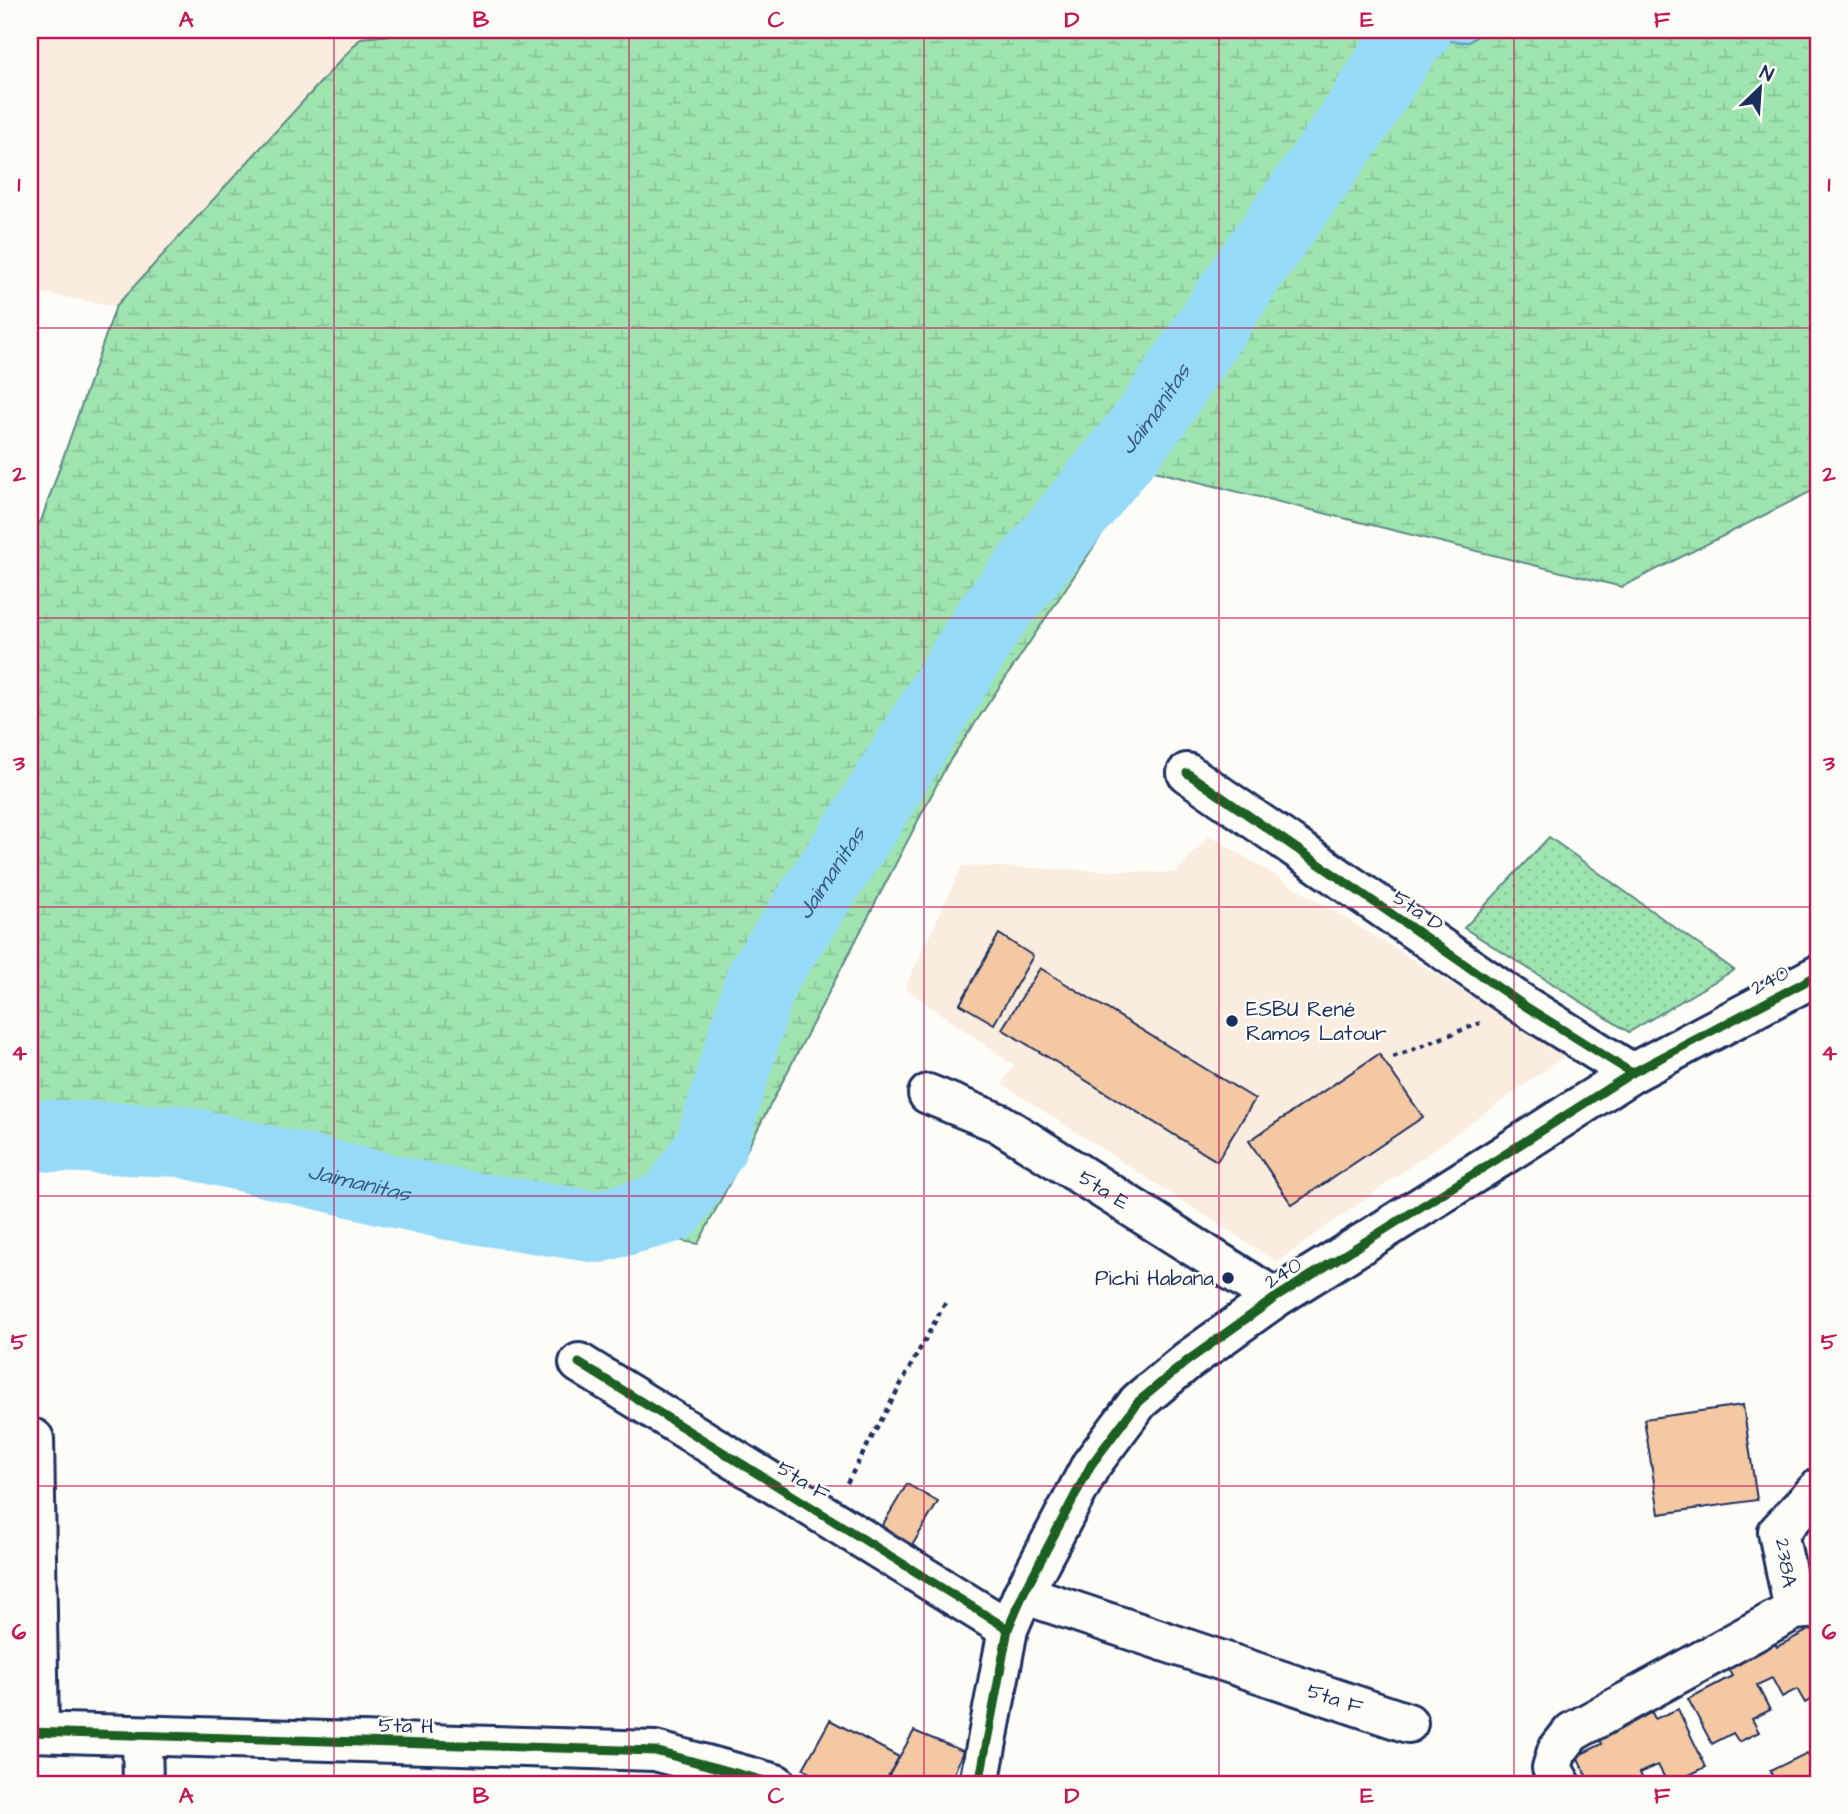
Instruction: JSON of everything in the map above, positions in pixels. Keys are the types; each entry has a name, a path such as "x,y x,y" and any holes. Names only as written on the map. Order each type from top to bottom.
{"street":[{"name":"5ta D","path":"1187,774 1525,1006 1632,1073"},
{"name":"240","path":"979,1784 1008,1629 1023,1594 1091,1465 1139,1401 1187,1361 1275,1298 1632,1073 1818,975"},
{"name":"5ta E","path":"928,1094 999,1123 1275,1298"},
{"name":"5ta F","path":"579,1363 1008,1629"},
{"path":"34,1439 34,1732"},
{"name":"238A","path":"1806,1609 1778,1532 1818,1489"},
{"name":"5ta F","path":"1023,1594 1408,1723"},
{"path":"1561,1784 1552,1768 1557,1751 1572,1732 1806,1609"},
{"name":"5ta H","path":"34,1732 655,1751 776,1784"},
{"path":"142,1736 143,1784"}],"path":[{"path":"1393,1057 1525,1006"},
{"path":"828,1517 944,1303"}],"shaded area":[{"path":"30,30 440,30 361,38 116,306 30,291"},
{"name":"ESBU René Ramos Latour","path":"1209,835 1567,1054 1277,1262 1002,1084 1014,1065 905,988 962,866 1176,873"}],"green space":[{"path":"440,30 1410,30 1406,38 1469,42 1485,30 1818,30 1818,488 1622,587 1146,469 947,765 698,1244 487,1205 190,1120 30,1106 30,529 41,521 116,306 361,38"},
{"path":"1549,837 1734,970 1629,1032 1464,928"}],"water":[{"path":"1410,30 1484,30 1469,42 1406,39"}],"building":[{"path":"999,934 1033,956 994,1024 960,1004"},
{"path":"1040,968 1255,1099 1217,1161 1002,1029"},
{"path":"1379,1054 1423,1117 1292,1205 1249,1141"},
{"path":"1743,1405 1757,1500 1659,1514 1644,1419"},
{"path":"907,1484 938,1502 910,1549 879,1531"},
{"path":"1818,1625 1818,1696 1805,1703 1797,1689 1782,1697 1772,1678 1757,1685 1770,1710 1752,1719 1759,1732 1739,1742 1733,1733 1712,1744 1688,1699 1732,1676 1724,1662 1772,1638 1777,1647"},
{"path":"1649,1706 1655,1719 1678,1709 1706,1767 1670,1784 1658,1765 1640,1773 1645,1784 1590,1784 1577,1756 1602,1744 1596,1731"},
{"path":"830,1720 899,1757 884,1784 828,1784 803,1769"},
{"path":"914,1731 963,1751 950,1784 884,1784"},
{"path":"1807,1753 1818,1773 1818,1784 1776,1784 1770,1771"}],"waterway":[{"name":"Jaimanitas","path":"30,1135 181,1141 449,1204 597,1227 671,1207 711,1146 762,978 863,825 991,617 1152,417 1250,268 1352,125 1406,39 1416,30"}],"cycle path":[{"path":"1187,773 1525,1006 1632,1073"},
{"path":"979,1784 1008,1629 1023,1594 1091,1465 1139,1401 1187,1361 1275,1298 1632,1073 1818,975"},
{"path":"579,1363 1008,1629"},
{"path":"30,1732 655,1751 776,1784"}],"place":[{"name":"ESBU René Ramos Latour","path":"1232,1021"},
{"name":"Pichi Habana","path":"1228,1278"}]}
